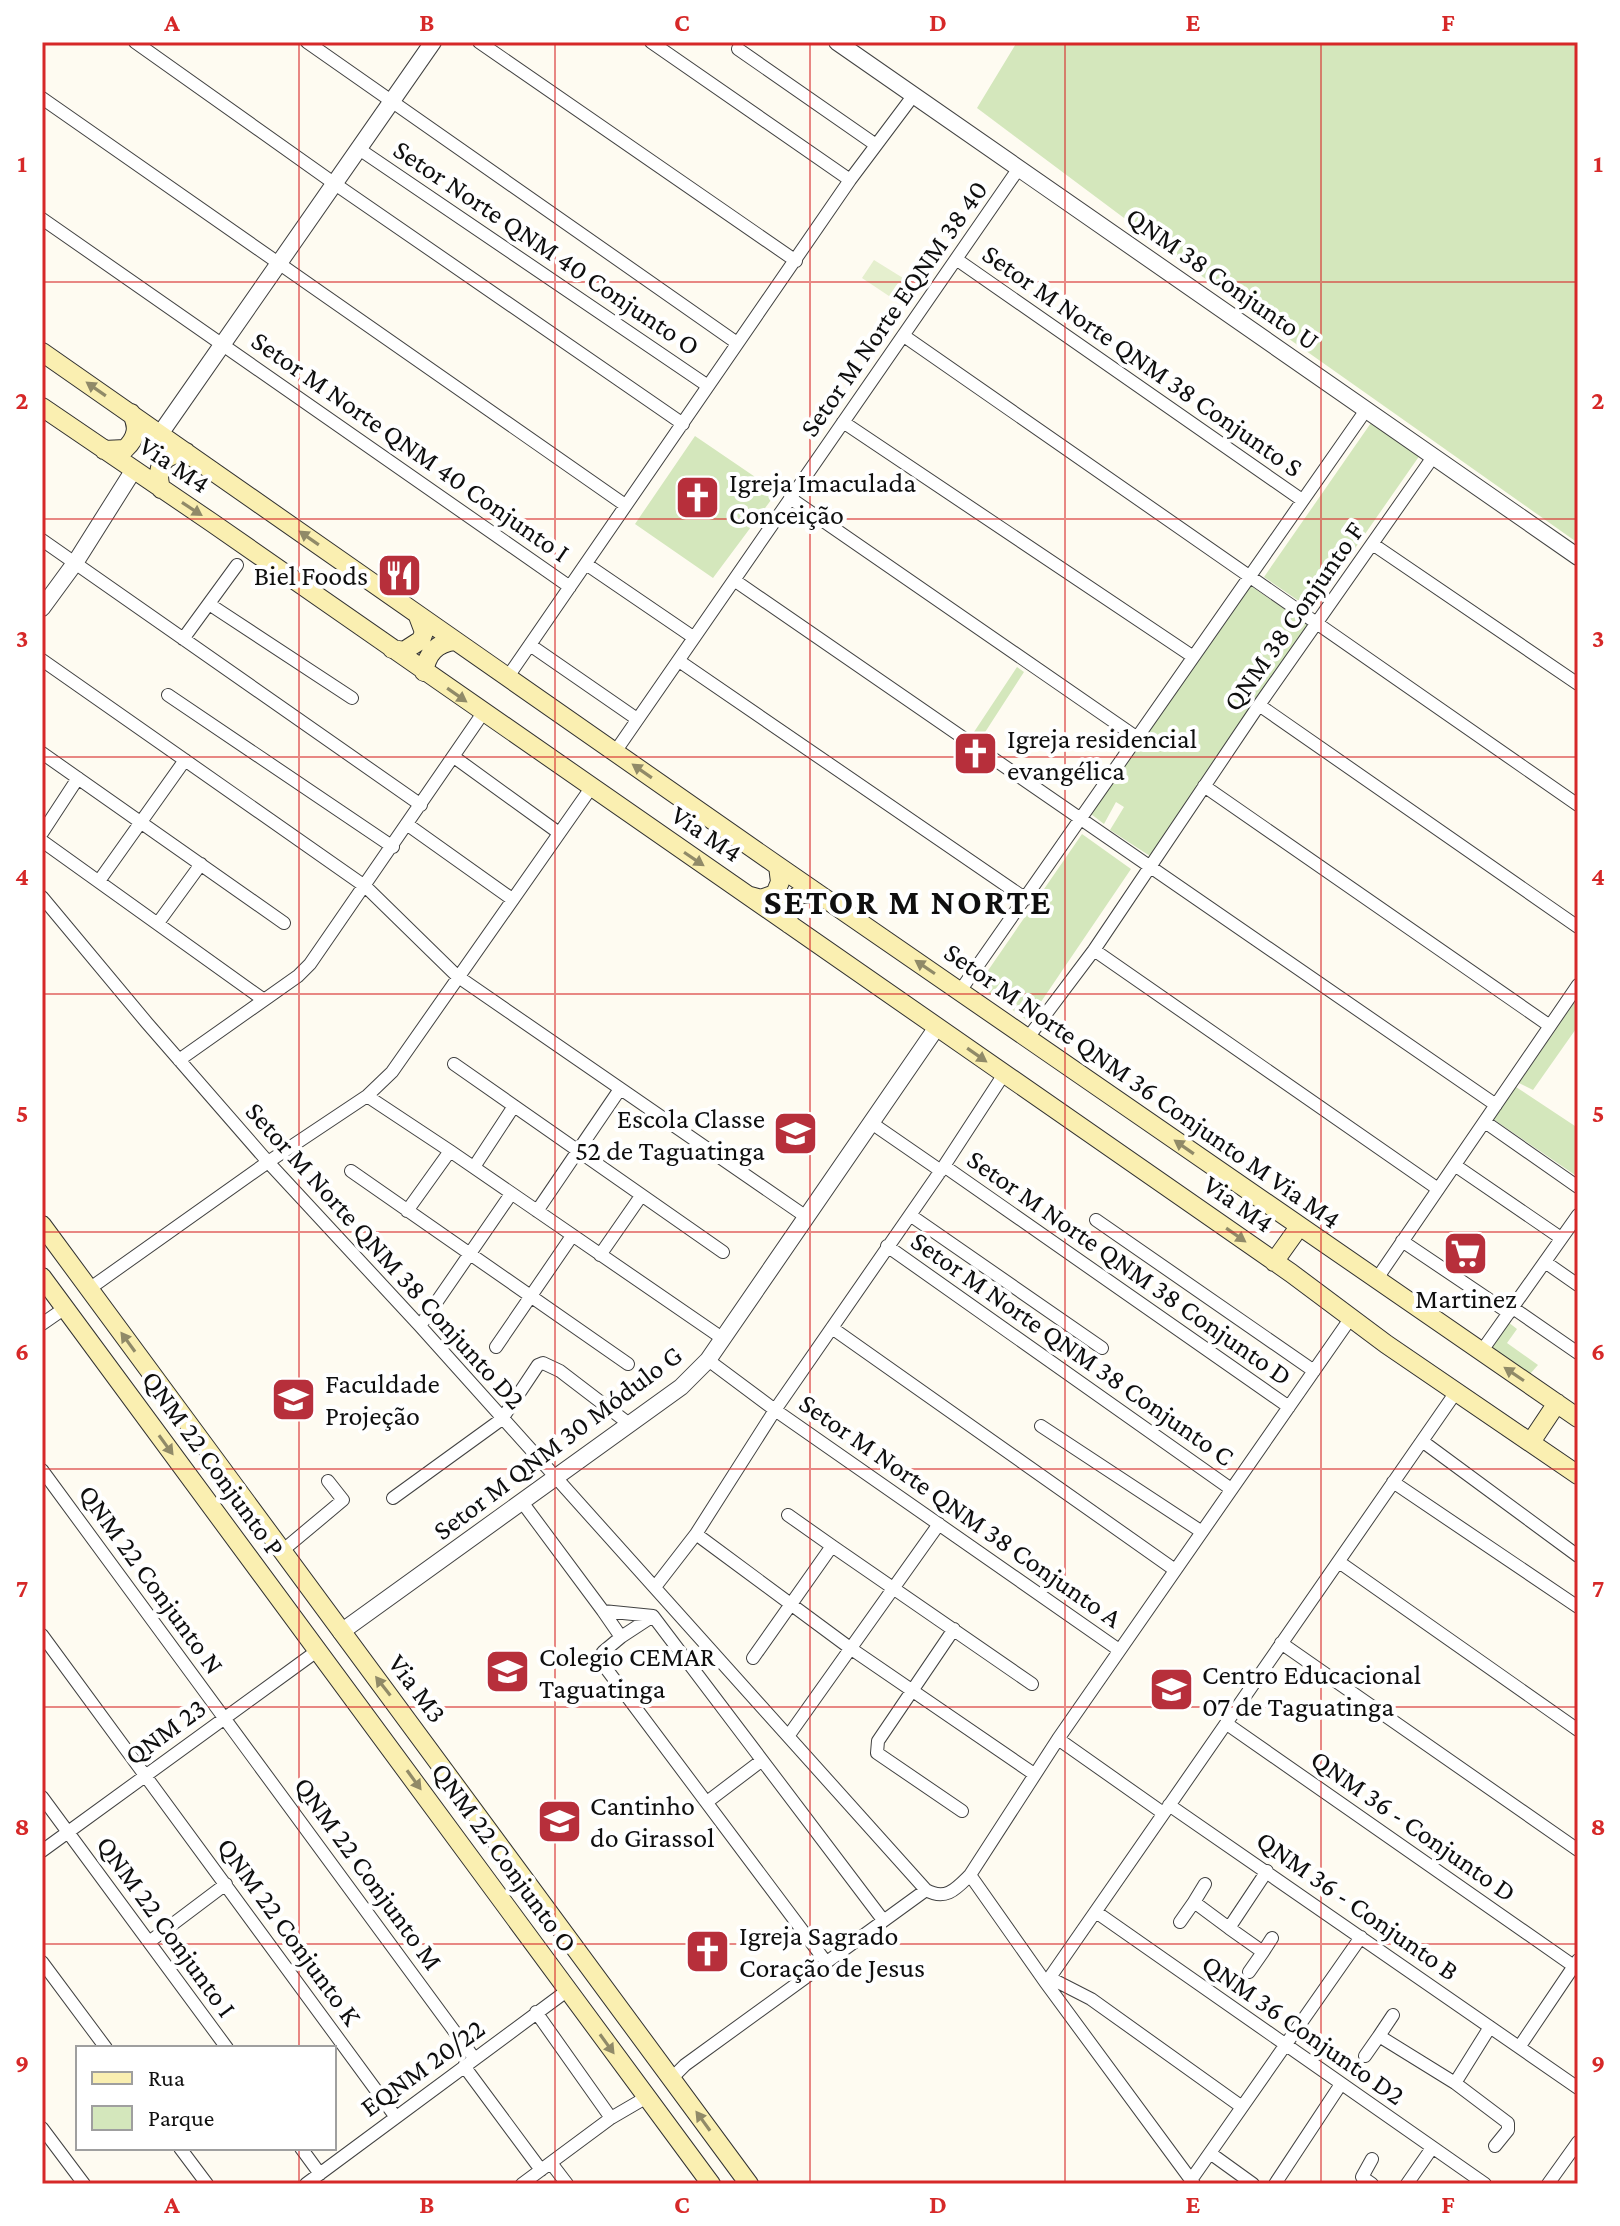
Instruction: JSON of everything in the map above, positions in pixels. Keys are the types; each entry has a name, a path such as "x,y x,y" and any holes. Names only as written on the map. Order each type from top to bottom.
{"main road":[{"name":"Via M4","path":"42,352 448,636"},
{"name":"Via M4","path":"42,407 1578,1475"},
{"path":"104,450 125,449 131,444 137,430 131,413"},
{"path":"161,489 159,469 162,461 168,455 186,452"},
{"path":"392,649 404,651 421,640 424,632 418,616"},
{"path":"424,672 429,654 448,636"},
{"name":"Setor M Norte QNM 36 Conjunto M Via M4","path":"448,636 1578,1418"},
{"path":"747,895 761,899 775,894 780,882 778,866"},
{"path":"789,924 789,904 794,897 802,892 821,895"},
{"name":"Via M3","path":"42,1225 744,2180"},
{"path":"1274,1262 1299,1227"},
{"path":"42,1277 67,1312 109,1354 141,1398 155,1398 160,1385"},
{"name":"QNM 22 Conjunto P","path":"67,1312 317,1651"},
{"path":"1531,1442 1557,1403"},
{"path":"241,1547 242,1537 247,1531 258,1532 292,1576 321,1605"},
{"name":"QNM 22 Conjunto O","path":"317,1651 662,2117"},
{"path":"334,1672 364,1702 399,1747 412,1747 417,1739 416,1732"},
{"path":"498,1895 501,1880 515,1879 546,1921 571,1943"},
{"path":"662,2117 711,2184"},
{"path":"662,2117 693,2145 723,2184"}],"street":[{"path":"135,42 683,424"},
{"path":"307,42 737,343"},
{"path":"160,434 433,42"},
{"path":"479,42 796,261"},
{"path":"651,42 850,180"},
{"name":"QNM 38 Conjunto U","path":"837,42 1578,557"},
{"path":"738,49 876,145"},
{"path":"507,678 850,180 913,96"},
{"path":"42,98 625,505"},
{"name":"Setor Norte QNM 40 Conjunto O","path":"359,149 708,386"},
{"name":"Setor M Norte EQNM 38 40","path":"615,752 1019,168"},
{"name":"Setor M Norte QNM 40 Conjunto I","path":"42,219 570,587"},
{"name":"Setor M Norte QNM 38 Conjunto S","path":"956,259 1302,500"},
{"path":"904,336 1578,805"},
{"path":"960,991 1366,410"},
{"path":"843,422 1192,656"},
{"name":"QNM 38 Conjunto F","path":"1027,1039 1094,950 1259,705 1433,457"},
{"path":"42,608 75,563 133,471"},
{"path":"790,498 1136,737"},
{"path":"42,540 421,805"},
{"path":"1374,545 1578,684"},
{"path":"586,564 693,637"},
{"path":"183,639 237,565"},
{"path":"734,580 1496,1105"},
{"path":"209,604 352,698"},
{"path":"530,645 637,719"},
{"path":"42,660 366,887 457,976 805,1216"},
{"path":"679,661 1026,899"},
{"path":"168,695 393,847"},
{"path":"1259,705 1578,927"},
{"path":"179,1060 310,964 366,887 483,713"},
{"path":"42,753 284,923"},
{"path":"454,757 559,833"},
{"path":"99,881 185,760"},
{"path":"42,833 78,778"},
{"path":"1204,786 1550,1026"},
{"path":"89,1289 367,1096 399,1065 457,976 591,788"},
{"path":"408,825 512,899"},
{"path":"42,841 264,1000"},
{"path":"158,923 201,864"},
{"name":"Setor M Norte QNM 38 Conjunto D2","path":"42,897 268,1162 420,1326 926,1890"},
{"path":"1094,950 1438,1189"},
{"path":"1376,1280 1578,985"},
{"name":"Setor M QNM 30 Módulo G","path":"341,1632 681,1387 708,1360 937,1027"},
{"path":"454,1064 723,1252"},
{"path":"655,1587 696,1534 775,1410 943,1168 1004,1074"},
{"path":"537,1211 620,1089"},
{"path":"367,1096 722,1338"},
{"path":"474,1167 514,1106"},
{"name":"Setor M Norte QNM 38 Conjunto D","path":"870,1122 943,1168 1289,1407"},
{"path":"1485,1122 1578,1187"},
{"path":"407,1211 450,1151"},
{"path":"1456,1166 1561,1238"},
{"path":"351,1171 628,1364"},
{"path":"420,1326 511,1194"},
{"path":"600,1255 641,1196"},
{"path":"910,1215 1102,1348"},
{"path":"1481,1352 1578,1215"},
{"path":"1096,1220 1314,1371"},
{"path":"496,1347 572,1236"},
{"path":"1402,1241 1578,1353"},
{"name":"Setor M Norte QNM 38 Conjunto C","path":"887,1246 1231,1489"},
{"path":"1545,1262 1578,1285"},
{"path":"42,1324 67,1312"},
{"path":"671,2079 685,2065 926,1890 944,1895 970,1875 1034,1774 1350,1319"},
{"path":"832,1328 1175,1570"},
{"name":"Setor M Norte QNM 38 Conjunto A","path":"708,1360 1119,1650"},
{"path":"393,1498 502,1419 538,1365 543,1363 560,1371 628,1423"},
{"path":"1048,1980 1456,1392"},
{"path":"1041,1426 1202,1532"},
{"path":"1422,1441 1578,1556"},
{"name":"QNM 22 Conjunto N","path":"44,1477 224,1717"},
{"path":"282,1551 343,1500 328,1481"},
{"path":"1393,1482 1578,1607"},
{"path":"522,1502 621,1637"},
{"path":"788,1515 1032,1684"},
{"path":"789,1735 939,1524"},
{"path":"696,1534 850,1648 1034,1774"},
{"path":"753,1658 832,1546"},
{"path":"1339,1562 1578,1730"},
{"path":"603,1611 653,1616 883,1920"},
{"path":"653,1616 603,1652 602,1663 826,1962"},
{"path":"954,1629 878,1741 877,1753 962,1811"},
{"name":"QNM 22 Conjunto K","path":"42,1635 395,2116"},
{"path":"1281,1643 1578,1850"},
{"name":"QNM 23","path":"42,1851 317,1651"},
{"name":"QNM 22 Conjunto M","path":"224,1717 469,2062 546,2166 567,2184"},
{"name":"QNM 36 - Conjunto D","path":"1227,1724 1577,1965"},
{"name":"QNM 36 - Conjunto B","path":"1058,1739 1267,1871 1578,2088"},
{"path":"707,1802 761,1761"},
{"name":"QNM 22 Conjunto I","path":"42,1797 226,2046"},
{"path":"1229,1928 1267,1871"},
{"path":"970,1875 1193,2182 1361,1937"},
{"path":"149,1942 226,1884"},
{"path":"1180,1922 1205,1884"},
{"path":"1194,1902 1263,1952"},
{"name":"QNM 36 Conjunto D2","path":"1096,1912 1485,2184"},
{"path":"1249,1972 1272,1938"},
{"path":"42,1962 105,2046"},
{"path":"1520,2046 1577,1965"},
{"path":"1048,1980 1091,1999 1242,2107"},
{"name":"EQNM 20/22","path":"306,2184 568,1990"},
{"path":"536,2012 611,2118"},
{"path":"1365,2056 1393,2015"},
{"path":"1455,2083 1490,2027"},
{"path":"1379,2036 1455,2083 1508,2123 1508,2130 1495,2146"},
{"path":"1275,2184 1341,2084"},
{"path":"522,2184 611,2118 647,2097"},
{"path":"42,2128 84,2184"},
{"path":"1548,2184 1578,2142"},
{"path":"1407,2184 1432,2148"},
{"path":"182,2150 207,2184"},
{"path":"302,2150 320,2174"},
{"path":"1210,2153 1253,2184"},
{"path":"1364,2182 1372,2159"}],"green space":[{"path":"1017,42 1578,42 1578,543 1227,295 977,108"},
{"path":"874,260 911,283 898,302 862,278"},
{"path":"1373,420 1420,455 1312,610 1264,577"},
{"path":"695,436 777,492 713,578 635,524"},
{"path":"1251,586 1309,626 1150,856 1110,830 1124,807 1116,802 1104,824 1091,814"},
{"path":"1017,667 1024,672 980,740 972,735"},
{"path":"1082,834 1131,869 1028,1021 978,985"},
{"path":"1578,997 1578,1026 1533,1090 1519,1083"},
{"path":"1516,1087 1578,1128 1578,1177 1493,1119"},
{"path":"1508,1322 1517,1329 1507,1343 1538,1365 1529,1375 1491,1347"}],"place":[{"name":"Igreja Imaculada Conceição","path":"698,498"},
{"name":"Biel Foods","path":"399,575"},
{"name":"Igreja residencial evangélica","path":"976,754"},
{"name":"Escola Classe 52 de Taguatinga","path":"796,1134"},
{"name":"Martinez","path":"1466,1254"},
{"name":"Faculdade Projeção","path":"294,1399"},
{"name":"Colegio CEMAR Taguatinga","path":"508,1672"},
{"name":"Centro Educacional 07 de Taguatinga","path":"1171,1690"},
{"name":"Cantinho do Girassol","path":"559,1821"},
{"name":"Igreja Sagrado Coração de Jesus","path":"708,1951"}],"district":[{"name":"SETOR M NORTE","path":"908,901"}]}
